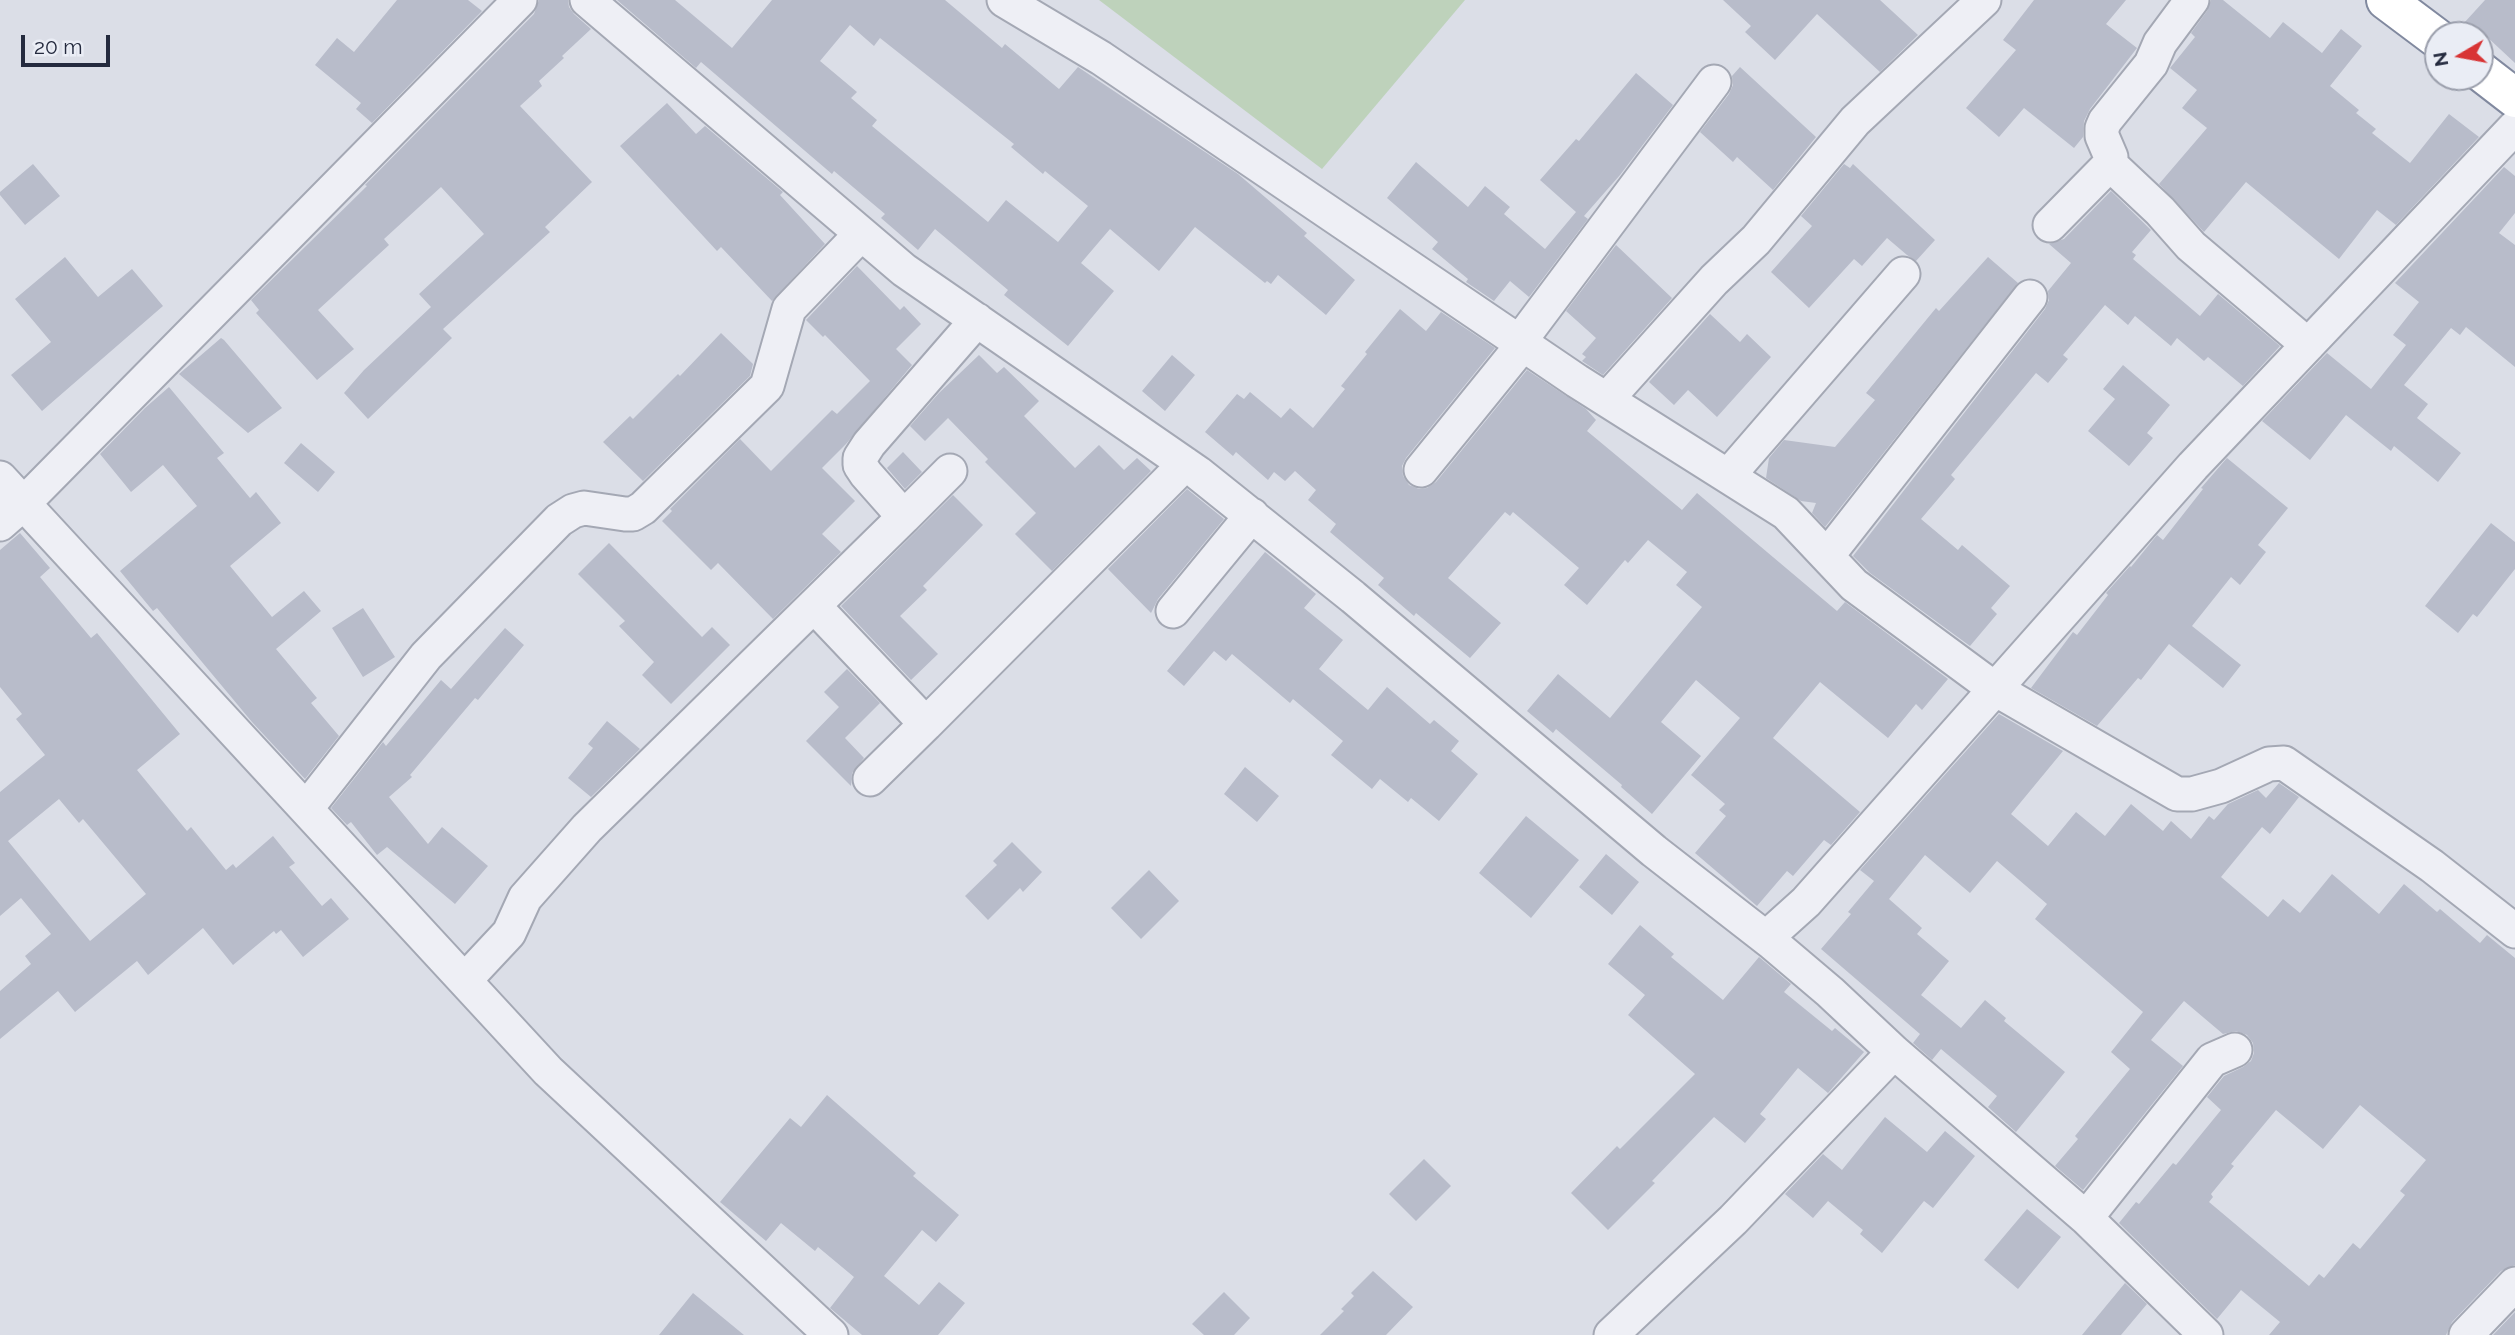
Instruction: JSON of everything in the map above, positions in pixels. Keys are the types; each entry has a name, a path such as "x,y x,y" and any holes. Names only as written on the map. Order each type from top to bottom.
{"highway":[{"path":"2386,0 2424,28"},
{"path":"2494,82 2515,98"}],"street":[{"path":"587,0 904,270 1185,464 1353,597 1654,851 1766,938 1830,992 1894,1052 2086,1218 2206,1335"},
{"path":"1004,0 1101,58 1607,399 1786,513 1854,585 1995,689 2177,794 2192,794 2221,786 2269,764 2284,763 2432,866 2515,931"},
{"path":"1607,399 1714,280 1756,240 1855,121 1938,40 1984,0"},
{"path":"2050,225 2110,164 2111,157 2102,136 2105,121 2151,64 2160,43 2192,0"},
{"path":"12,513 506,4"},
{"path":"1421,470 1522,342 1714,82"},
{"path":"1766,938 1806,902 2193,466 2515,127"},
{"path":"2110,164 2160,211 2191,246 2308,345"},
{"path":"306,809 426,656 559,520 584,508 625,514 643,508 767,386 789,309 861,234"},
{"path":"1728,476 1903,274"},
{"path":"1827,556 2030,297"},
{"path":"904,517 863,470 860,458 869,444 977,320"},
{"path":"870,779 1185,464"},
{"path":"465,980 509,933 525,898 587,828 950,471"},
{"path":"0,478 12,513 306,809 548,1070 831,1335"},
{"path":"1173,611 1252,515"},
{"path":"814,606 926,724"},
{"path":"2086,1218 2212,1060 2235,1050"},
{"path":"1611,1335 1733,1220 1894,1052"},
{"path":"2466,1335 2515,1284"}],"green space":[{"path":"1099,0 1465,0 1322,169"}],"building":[{"path":"397,0 468,0 482,11 372,123 356,109 361,103 315,65 337,38 354,52"},
{"path":"539,0 568,0 574,14 591,29 562,56 564,58 539,81 542,86 520,106 592,182 545,227 550,232 443,329 452,338 368,419 344,393 364,370 431,307 419,294 484,234 441,187 384,239 389,245 318,310 354,349 317,380 256,313 259,310 251,300 367,186 365,185 534,14"},
{"path":"617,0 675,0 732,48 772,0 945,0 1002,48 1005,44 1059,89 1078,67 1238,174 1307,233 1304,236 1355,280 1326,315 1278,275 1271,284 1267,281 1265,283 1195,227 1159,271 1110,229 1081,263 1114,291 1068,346 1004,295 1008,290 935,229 918,250 881,218 885,214 834,171 832,174 701,62 696,68","holes":["850,25 874,46 880,38 1014,144 1011,147 1043,174 1045,171 1088,206 1058,242 1006,200 988,222 872,126 877,120 851,98 857,92 820,61"]},
{"path":"1723,0 1880,0 1918,35 1880,72 1817,14 1775,60 1745,32 1751,26"},
{"path":"2034,0 2126,0 2106,24 2137,48 2090,109 2084,121 2083,137 2074,148 2024,108 1999,137 1966,108 2016,50 2003,40"},
{"path":"2211,0 2223,0 2270,38 2283,22 2322,53 2341,29 2362,46 2330,86 2359,110 2356,113 2376,129 2372,133 2410,163 2449,114 2479,137 2396,225 2377,210 2339,259 2246,182 2204,232 2159,184 2207,128 2182,108 2197,90 2170,68 2195,37 2191,33 2207,11"},
{"path":"2485,0 2515,0 2515,63 2494,43 2494,21 2466,21"},
{"path":"1740,67 1816,137 1773,190 1737,157 1733,162 1700,132 1729,94 1733,85 1732,76"},
{"path":"1636,73 1673,105 1620,175 1584,216 1588,219 1529,297 1510,281 1494,301 1466,282 1468,279 1432,249 1438,242 1387,198 1416,162 1468,207 1485,186 1510,207 1504,214 1545,249 1576,212 1540,180 1576,139 1579,141"},
{"path":"667,103 696,134 705,126 783,192 780,195 825,244 772,301 721,247 717,251 620,146"},
{"path":"33,164 60,196 25,225 0,192"},
{"path":"1844,164 1850,168 1853,164 1935,240 1916,261 1887,238 1862,266 1854,259 1809,308 1771,272 1812,226 1801,216"},
{"path":"2504,167 2515,176 2515,213 2499,233 2515,245 2515,367 2466,327 2460,335 2451,328 2404,385 2428,404 2417,418 2461,453 2438,482 2394,446 2391,451 2346,415 2310,460 2262,421 2327,353 2371,389 2406,345 2393,335 2419,302 2395,283"},
{"path":"2111,191 2151,230 2132,252 2136,255 2133,259 2200,316 2218,294 2280,346 2243,386 2208,357 2204,361 2177,338 2171,346 2135,316 2128,325 2105,305 2063,355 2068,359 2048,383 2036,373 1951,475 1955,479 1921,519 1958,550 1962,545 2010,586 1991,608 1997,614 1970,646 1870,573 1853,556 2045,309 2049,300 2048,291 2071,263 2049,244 2064,239"},
{"path":"1616,245 1672,298 1603,375 1582,361 1586,357 1582,354 1596,338 1566,311"},
{"path":"65,257 98,297 132,269 163,306 42,411 11,375 51,342 15,299"},
{"path":"1988,257 2018,283 1825,527 1812,513 1816,503 1801,501 1766,478 1769,458 1784,440 1835,447 1875,400 1866,393 1936,308 1939,311"},
{"path":"857,266 900,310 904,306 921,324 896,349 912,365 846,444 822,468 855,501 822,534 841,552 773,619 718,563 711,570 662,521 672,511 670,509 740,439 771,471 832,410 837,414 870,381 825,335 823,337 806,320"},
{"path":"1400,309 1426,331 1441,312 1495,348 1406,458 1402,466 1403,476 1409,485 1419,489 1427,488 1436,482 1527,370 1586,409 1596,420 1587,431 1682,510 1697,493 1837,611 1845,602 1948,679 1922,710 1916,704 1888,738 1820,682 1773,738 1860,812 1831,845 1824,840 1793,876 1787,871 1757,906 1695,853 1726,816 1719,810 1725,804 1691,775 1740,718 1696,680 1661,722 1701,756 1652,814 1556,729 1553,733 1527,711 1558,674 1610,718 1702,607 1676,585 1687,572 1648,540 1628,563 1625,560 1587,605 1564,585 1579,568 1513,512 1510,516 1505,512 1448,578 1501,623 1470,658 1378,585 1384,578 1330,532 1336,524 1308,500 1316,490 1295,471 1285,481 1274,472 1268,480 1236,452 1233,456 1205,432 1237,394 1244,399 1250,392 1281,418 1290,408 1313,428 1345,389 1341,386 1367,354 1365,352"},
{"path":"1710,314 1740,342 1747,334 1771,357 1717,417 1688,390 1674,405 1649,382"},
{"path":"721,333 753,364 750,376 643,481 603,442 630,416 633,419 678,374 680,376"},
{"path":"221,338 282,408 248,433 179,374"},
{"path":"979,355 997,373 1004,367 1039,401 1024,416 1075,468 1099,445 1124,470 1137,458 1151,471 1052,571 1015,534 1036,513 985,462 988,459 948,418 925,441 910,426 939,393"},
{"path":"1172,355 1195,375 1165,411 1142,391"},
{"path":"2123,365 2170,405 2147,433 2153,438 2129,466 2088,431 2115,399 2103,389"},
{"path":"169,387 224,453 217,458 250,498 256,492 281,523 230,566 272,617 304,591 321,611 276,649 317,698 311,703 339,736 305,779 252,722 157,608 153,611 120,571 197,506 163,465 131,492 100,454"},
{"path":"301,443 335,472 318,492 284,463"},
{"path":"903,452 922,472 905,489 887,468"},
{"path":"2227,458 2288,508 2258,545 2266,552 2240,585 2231,577 2192,626 2241,665 2223,688 2169,644 2141,680 2138,678 2097,726 2031,688 2073,632 2077,635 2108,595 2106,593 2157,535 2163,540"},
{"path":"1187,489 1224,519 1158,599 1151,613 1108,569"},
{"path":"953,495 983,525 923,586 927,590 900,616 938,654 911,680 841,606"},
{"path":"2491,523 2515,542 2515,569 2477,617 2473,614 2458,633 2425,606"},
{"path":"20,533 50,568 40,577 91,638 97,633 180,734 137,770 187,831 191,827 226,870 233,864 236,868 273,836 295,863 289,867 322,906 331,898 349,919 303,957 281,930 276,934 274,931 233,965 203,928 148,975 137,961 75,1012 58,991 0,1039 0,991 31,964 25,956 51,934 21,898 0,916 0,792 45,755 16,719 22,714 0,687 0,550","holes":["59,799 79,823 83,819 146,894 90,941 8,841"]},
{"path":"609,543 702,637 712,627 730,645 671,704 642,675 654,662 619,626 625,621 578,574"},
{"path":"1265,552 1316,594 1304,608 1343,640 1319,669 1368,710 1387,687 1430,724 1434,720 1459,741 1451,751 1478,774 1439,821 1411,798 1408,802 1380,779 1372,789 1331,755 1343,741 1293,699 1290,703 1232,654 1226,661 1214,651 1184,686 1167,671"},
{"path":"363,608 395,657 363,677 332,628"},
{"path":"505,628 524,645 478,700 475,698 410,775 412,777 389,797 428,844 442,827 488,866 455,904 387,847 377,855 351,822 347,825 331,808 383,742 386,746 441,680 451,689"},
{"path":"847,669 880,703 845,738 864,758 852,773 851,786 806,741 839,707 824,692"},
{"path":"1999,714 2063,751 2011,814 2048,846 2076,812 2105,836 2131,804 2163,831 2171,821 2191,839 2209,816 2214,820 2228,804 2258,790 2266,798 2279,783 2299,797 2270,834 2262,827 2221,877 2268,917 2283,899 2300,913 2332,874 2379,914 2404,884 2437,912 2440,909 2480,943 2487,935 2515,958 2515,1265 2501,1271 2452,1322 2446,1335 2269,1335 2280,1322 2241,1290 2217,1319 2119,1223 2136,1202 2139,1204 2173,1163 2176,1165 2221,1110 2207,1097 2224,1076 2251,1061 2253,1043 2247,1035 2236,1031 2223,1034 2184,1001 2151,1040 2183,1066 2083,1190 2055,1166 2078,1139 2075,1136 2130,1069 2111,1052 2143,1012 2035,919 2047,904 1997,861 1970,893 1925,855 1889,899 1922,928 1917,934 1949,961 1921,995 1961,1028 1985,1000 2006,1018 2004,1021 2065,1072 2016,1132 1988,1107 1997,1096 1941,1049 1932,1060 1913,1043 1920,1034 1821,949 1851,914 1848,912 1874,881 1860,870","holes":["2360,1105 2426,1160 2400,1191 2405,1195 2360,1249 2353,1243 2324,1278 2319,1274 2309,1286 2209,1202 2213,1197 2211,1194 2234,1166 2231,1164 2276,1110 2323,1149"]},
{"path":"607,721 640,749 591,797 568,778 593,748 588,744"},
{"path":"1245,767 1279,796 1257,822 1224,794"},
{"path":"1526,816 1579,860 1531,918 1479,873"},
{"path":"1012,842 1042,872 1023,892 1020,888 988,920 965,896 997,865 993,861"},
{"path":"1606,854 1639,882 1612,915 1579,887"},
{"path":"1149,870 1179,901 1141,939 1111,908"},
{"path":"1640,925 1674,954 1671,957 1723,1000 1759,957 1791,984 1784,992 1832,1031 1835,1028 1864,1052 1828,1093 1798,1068 1760,1114 1766,1119 1745,1143 1714,1117 1652,1181 1655,1183 1608,1230 1571,1193 1617,1146 1620,1149 1695,1074 1628,1015 1645,995 1608,964"},
{"path":"827,1095 916,1173 913,1176 959,1215 936,1242 922,1230 884,1276 919,1305 939,1282 965,1303 938,1335 862,1335 830,1308 854,1277 818,1247 815,1251 781,1223 766,1241 720,1202 790,1118 801,1127"},
{"path":"1885,1117 1927,1152 1945,1131 1975,1156 1933,1208 1924,1201 1882,1253 1860,1234 1863,1230 1828,1201 1813,1218 1785,1194 1823,1154 1842,1170"},
{"path":"1424,1159 1451,1186 1416,1221 1389,1194"},
{"path":"2027,1209 2061,1237 2018,1289 1984,1260"},
{"path":"1373,1271 1413,1307 1386,1335 1320,1335 1344,1311 1341,1309 1354,1296 1351,1293"},
{"path":"2125,1283 2147,1304 2121,1335 2082,1335"},
{"path":"1224,1292 1250,1318 1234,1335 1204,1335 1192,1324"},
{"path":"693,1293 744,1335 659,1335"},
{"path":"2515,1312 2515,1335 2493,1335"}]}
